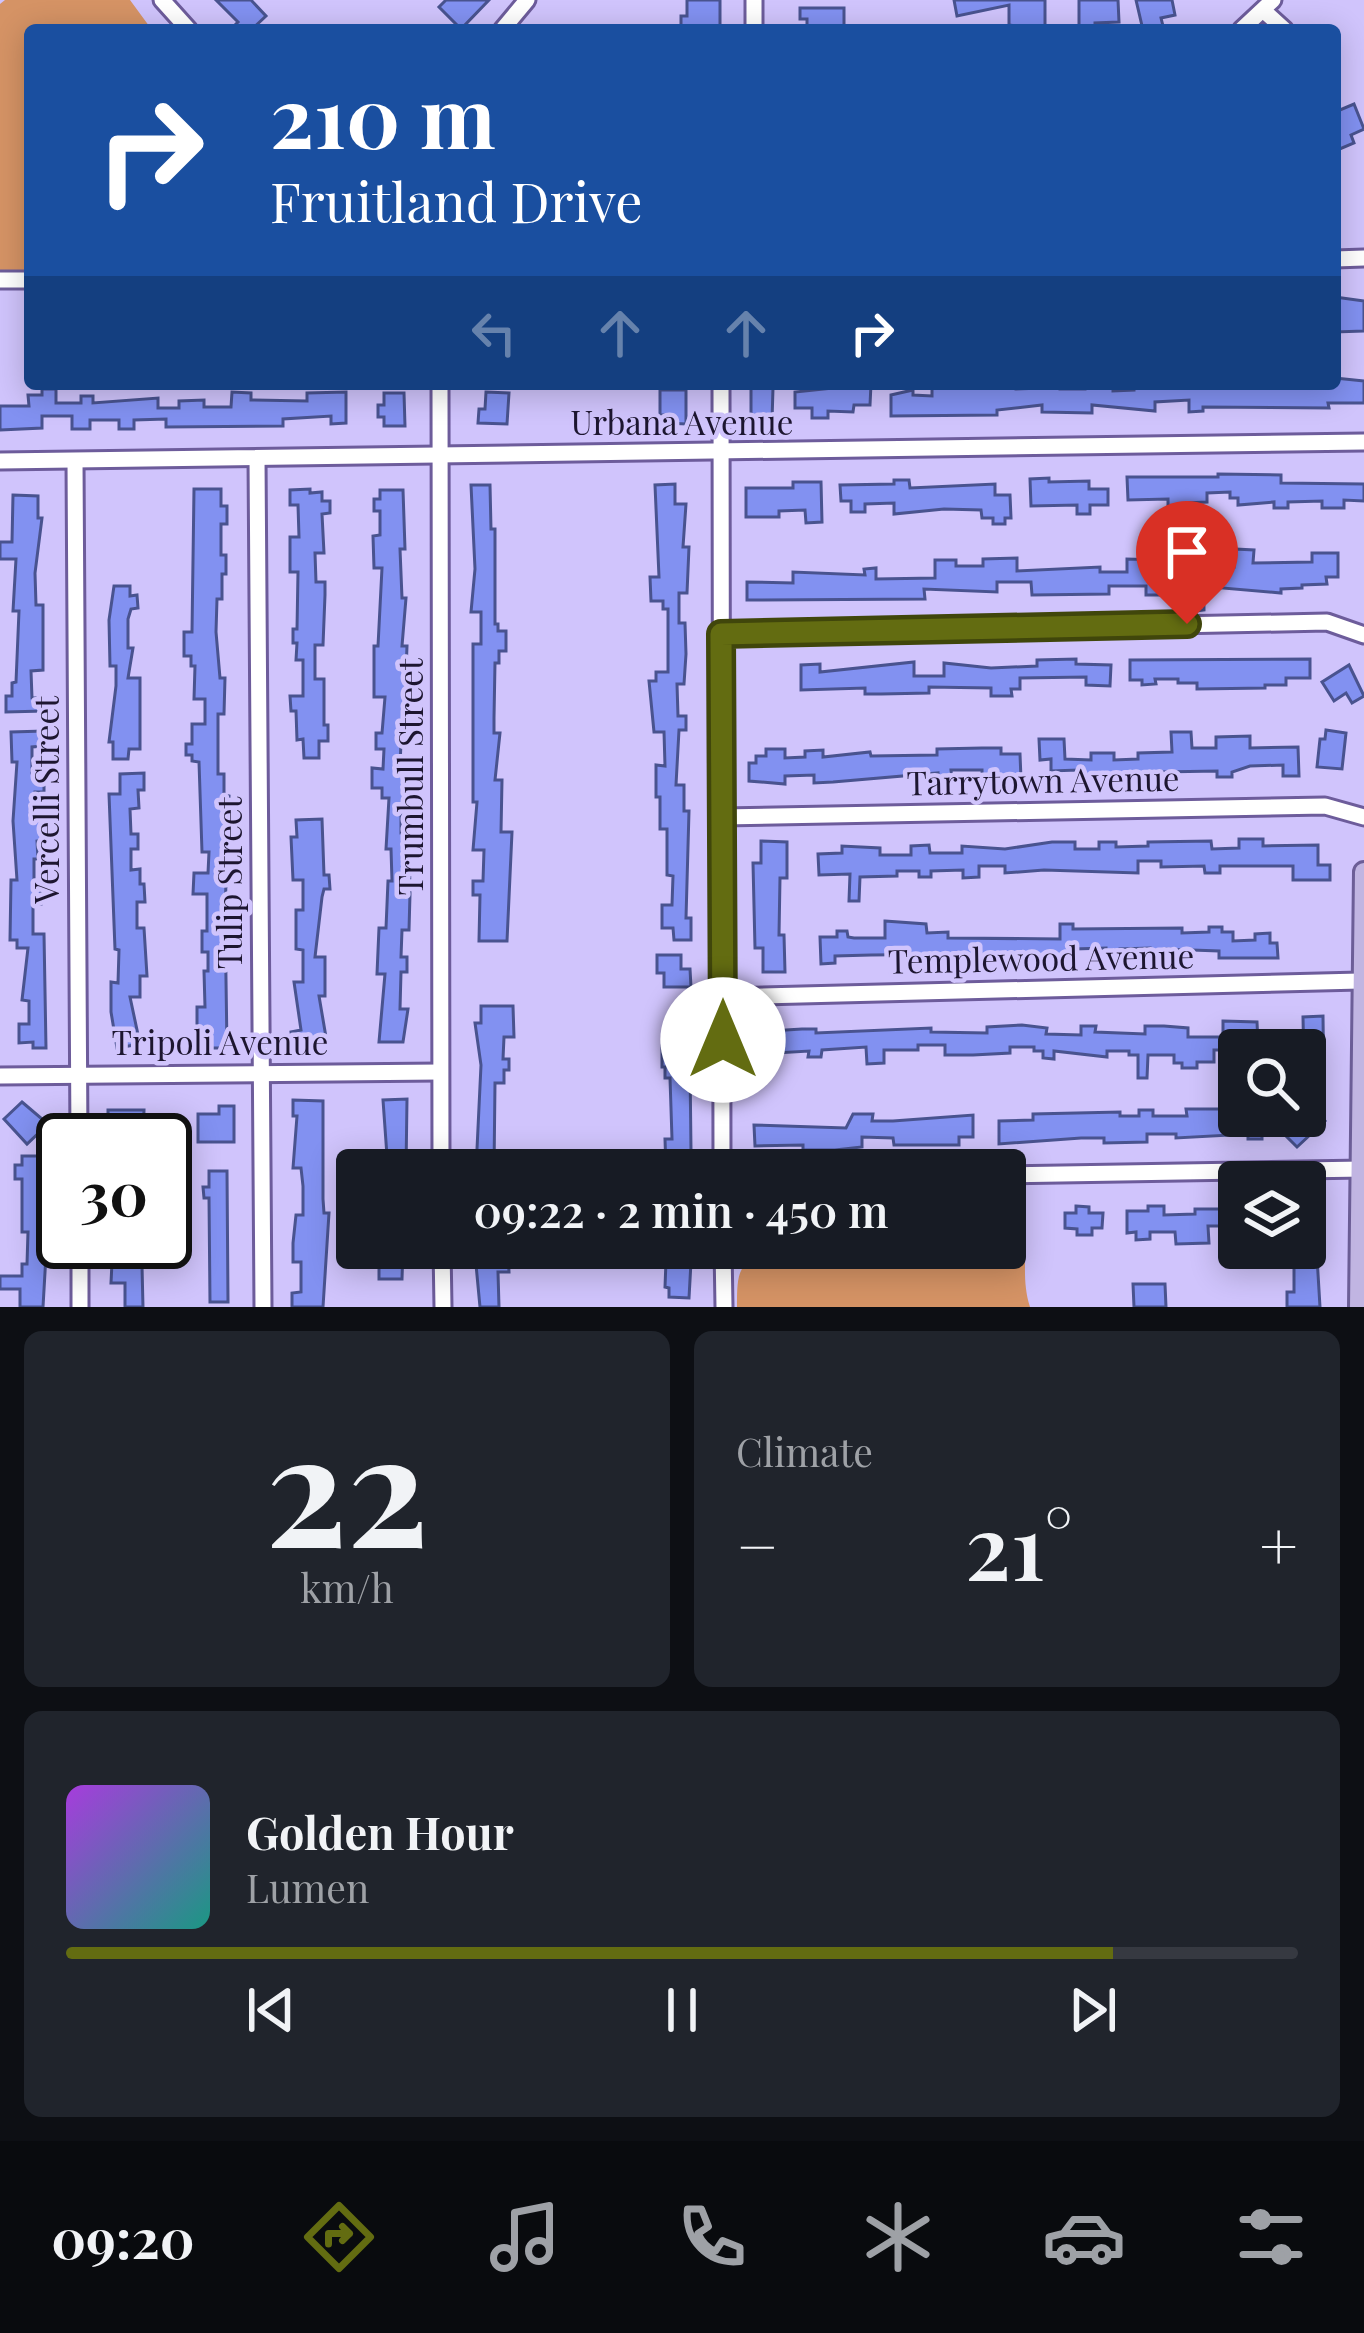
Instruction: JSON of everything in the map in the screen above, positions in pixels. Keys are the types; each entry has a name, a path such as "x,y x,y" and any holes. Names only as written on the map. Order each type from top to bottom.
{"main road":[{"path":"1359,1307 1364,872"}],"street":[{"path":"162,0 184,24"},
{"path":"507,24 527,0"},
{"name":"Trumbull Street","path":"440,390 441,1149"},
{"path":"721,390 722,1149"},
{"name":"Urbana Avenue","path":"0,461 1364,442"},
{"name":"Tulip Street","path":"257,458 263,1307"},
{"name":"Vercelli Street","path":"75,460 79,1113"},
{"path":"721,634 1328,622 1364,635"},
{"name":"Tarrytown Avenue","path":"722,817 1325,806 1364,817"},
{"name":"Templewood Avenue","path":"723,997 1360,980"},
{"name":"Tripoli Avenue","path":"0,1076 440,1072"},
{"path":"1026,1175 1361,1169"},
{"path":"80,1269 80,1307"},
{"path":"442,1269 442,1307"},
{"path":"723,1269 724,1307"}],"shaded area":[{"path":"5,0 130,0 148,24 24,24 24,274 0,274 0,4"},
{"path":"742,1269 1025,1269 1030,1307 737,1307"}],"building":[{"path":"216,0 251,0 266,16 257,24 238,22"},
{"path":"446,0 489,0 466,24 456,24 439,7"},
{"path":"687,0 720,0 720,24 681,24 681,16 687,16"},
{"path":"954,0 1045,0 1045,24 1009,24 1009,5 957,16"},
{"path":"1079,0 1118,0 1119,22 1079,24"},
{"path":"1136,0 1172,0 1175,15 1161,18 1162,24 1142,24"},
{"path":"800,8 844,8 844,24 807,24 807,19 800,19"},
{"path":"1354,104 1364,129 1351,135 1354,143 1341,148 1341,109"},
{"path":"1341,298 1364,301 1364,331 1341,332"},
{"path":"1341,379 1364,381 1364,403 1328,403 1329,408 1203,407 1203,411 1189,412 1189,400 1155,402 1155,411 1092,405 1092,413 1042,412 1042,405 997,410 997,415 891,416 891,395 913,390 913,395 932,396 932,390 1341,390"},
{"path":"42,390 56,390 56,403 81,403 81,396 93,396 93,403 158,398 158,408 179,408 179,401 204,400 204,407 231,407 232,392 251,393 251,400 307,401 307,393 346,392 346,423 331,424 331,416 283,419 283,426 166,427 166,419 134,420 134,429 119,429 119,420 90,420 90,429 72,429 72,416 42,416 42,428 0,430 0,406 29,406 28,395 42,395"},
{"path":"660,390 686,390 686,424 665,423 665,415 660,415"},
{"path":"751,390 773,390 772,421 751,421"},
{"path":"871,390 870,405 812,418 812,408 795,408 795,392"},
{"path":"486,392 509,393 507,424 478,423"},
{"path":"384,393 404,393 405,426 384,426 384,417 378,417"},
{"path":"1281,475 1281,483 1364,484 1364,501 1344,500 1344,508 1322,508 1322,501 1288,502 1288,508 1274,508 1274,502 1238,505 1238,498 1230,498 1230,492 1207,493 1207,502 1187,503 1187,513 1168,514 1168,499 1128,500 1127,477"},
{"path":"1049,478 1049,482 1089,481 1089,489 1108,489 1108,505 1090,505 1090,514 1077,514 1077,505 1031,506 1030,479"},
{"path":"894,480 909,480 910,488 995,484 995,495 1010,495 1011,518 1005,518 1005,524 993,524 993,518 982,518 981,510 894,514 894,503 865,504 865,512 851,512 851,501 841,501 840,485 894,484"},
{"path":"793,482 821,482 822,522 806,523 805,510 779,511 779,517 746,517 746,488 793,488"},
{"path":"675,484 675,504 686,504 683,547 689,547 687,593 679,593 686,654 684,684 677,684 678,716 686,716 686,730 679,730 676,785 684,785 684,811 689,811 686,918 691,918 691,940 674,940 673,928 662,928 662,905 672,905 673,876 667,875 667,829 660,829 660,797 656,797 656,765 665,766 664,732 654,732 649,681 656,681 656,672 668,672 668,609 663,609 663,601 651,601 650,577 659,577 655,485"},
{"path":"471,485 490,485 495,624 498,631 506,631 506,651 499,651 499,663 495,663 494,733 500,733 495,780 502,780 501,832 512,832 507,941 479,941 480,895 473,895 473,881 483,881 484,850 473,850 477,802 473,802 473,644 481,644 481,612 471,612 475,569"},
{"path":"194,489 221,489 221,506 227,506 227,524 221,524 226,574 222,574 222,599 217,599 216,632 220,678 225,678 224,714 218,714 218,774 224,774 224,795 229,796 227,1048 197,1048 197,1007 205,1007 208,952 202,952 207,894 193,894 194,873 208,873 209,852 202,852 199,762 186,755 186,744 192,744 192,724 205,724 205,699 194,699 195,666 191,666 191,656 184,656 184,632 192,632"},
{"path":"310,489 310,493 322,492 322,501 330,501 330,513 322,514 324,553 315,553 316,582 325,582 325,595 323,645 315,645 315,679 324,679 324,725 328,725 328,741 319,741 319,758 304,758 290,696 303,696 303,660 296,660 297,643 293,643 298,572 290,572 290,537 299,537 298,505 290,505 290,490"},
{"path":"380,490 403,490 405,549 400,549 402,598 406,598 402,646 407,646 404,722 408,722 408,740 401,740 407,808 401,808 401,833 409,833 410,894 409,930 402,930 401,957 407,957 407,972 401,972 400,1009 408,1009 403,1042 379,1042 385,974 377,974 379,928 386,928 388,881 392,881 391,849 386,849 389,798 382,798 382,788 372,788 372,768 383,769 384,749 376,749 376,733 382,733 385,697 374,697 382,568 374,568 373,536 380,535 380,511 374,511 374,499 380,499"},
{"path":"13,495 38,496 38,518 42,518 35,573 36,605 43,605 43,670 31,671 32,698 44,698 44,711 6,712 6,696 12,696 16,682 19,611 13,611 16,559 0,559 0,542 12,542"},
{"path":"1235,549 1254,550 1253,563 1312,562 1312,553 1338,553 1338,577 1326,577 1327,584 1281,589 1281,593 1222,588 1223,566 1234,567"},
{"path":"1191,557 1203,557 1204,610 1195,611 1194,583 1182,583 1182,563 1191,563"},
{"path":"1017,558 1017,571 1100,567 1100,572 1127,572 1127,559 1160,560 1159,595 1146,595 1146,586 1109,586 1109,594 1032,595 1031,582 997,582 997,592 924,589 925,599 747,600 747,582 793,583 793,572 865,575 864,569 876,568 876,579 935,578 935,560 983,566 983,559"},
{"path":"114,586 130,586 130,596 137,595 138,608 131,609 128,619 128,648 133,648 128,678 140,678 140,749 129,749 128,759 113,759 113,742 109,742 116,686 116,666 110,666 109,620"},
{"path":"1076,659 1076,664 1111,665 1110,686 1086,685 1086,677 1020,678 1020,689 1011,689 1012,696 991,696 991,688 929,687 929,693 881,694 865,694 865,688 801,690 801,665 820,664 820,672 914,662 914,676 944,676 944,663 991,668"},
{"path":"1310,659 1310,678 1286,678 1286,685 1265,688 1197,689 1197,683 1178,683 1178,679 1155,679 1156,684 1142,685 1142,680 1130,680 1130,660"},
{"path":"1349,665 1364,696 1352,703 1346,693 1334,701 1322,682"},
{"path":"1326,730 1346,733 1342,769 1317,767 1320,739 1325,739"},
{"path":"44,731 44,746 32,747 32,773 44,774 44,792 35,792 35,821 45,821 45,840 37,841 38,859 34,859 34,888 41,888 41,904 33,904 33,934 44,934 46,1048 33,1048 33,1042 19,1043 19,1024 29,1024 29,1001 22,1000 28,948 17,948 17,940 10,940 11,880 17,880 13,821 17,762 12,762 11,732"},
{"path":"1171,732 1191,732 1192,748 1216,748 1216,737 1250,736 1250,748 1298,747 1299,776 1283,776 1283,765 1250,766 1232,772 1232,777 1217,777 1217,771 1161,772 1161,778 1078,779 1078,770 1051,771 1051,759 1040,760 1039,739 1064,739 1065,759 1091,760 1091,753 1114,753 1114,760 1138,759 1138,753 1172,752"},
{"path":"1001,748 1001,754 1020,754 1021,779 982,779 982,770 951,770 952,780 938,780 938,773 814,783 814,775 785,776 785,784 749,781 749,763 756,763 756,756 766,756 766,749 785,749 785,758 823,750 823,757 870,752 871,756 937,755 937,749"},
{"path":"144,773 139,808 130,809 131,834 138,834 138,849 131,849 131,870 140,869 140,884 144,884 145,902 137,902 137,928 144,928 147,976 140,976 140,997 130,997 140,1044 117,1048 111,982 118,983 119,950 115,949 109,794 120,794 120,774"},
{"path":"322,819 324,875 329,875 330,889 324,889 322,897 315,957 325,957 325,996 319,996 327,1043 293,1049 291,1032 301,1030 294,982 303,982 303,950 296,949 296,910 303,910 303,880 293,880 291,837 297,837 296,820"},
{"path":"1239,839 1263,839 1263,846 1318,845 1318,865 1330,865 1330,880 1293,880 1293,866 1220,866 1220,873 1205,873 1204,866 1161,867 1161,861 1138,861 1138,873 1005,873 1005,866 979,866 979,877 963,878 963,870 931,871 931,877 919,877 919,871 897,871 897,876 860,877 859,901 849,901 850,874 819,875 818,854 842,853 842,846 880,848 880,855 911,855 911,846 929,845 930,853 962,853 962,846 1005,849 1075,842 1075,849 1099,849 1099,842 1116,842 1116,847 1211,841 1212,849 1239,848"},
{"path":"761,841 787,842 787,878 780,878 779,935 784,935 785,972 763,972 763,948 755,948 753,863 761,863"},
{"path":"885,921 926,924 927,933 948,932 948,938 1060,939 1060,924 1073,924 1073,929 1182,928 1182,933 1222,927 1222,932 1233,932 1233,941 1255,940 1255,934 1270,933 1270,943 1277,943 1278,958 1219,958 1219,951 1164,949 1164,960 1150,960 1150,948 1120,949 1120,960 1106,960 1106,948 1074,949 1075,962 1060,962 1060,956 995,954 995,961 965,961 965,954 835,956 835,963 821,964 820,937 837,937 837,931 847,931 848,937 885,938"},
{"path":"657,955 681,955 681,969 690,969 691,987 664,987 664,973 657,973"},
{"path":"481,1006 513,1006 514,1037 504,1037 503,1059 509,1059 509,1070 504,1070 504,1083 495,1083 494,1149 477,1149 481,1065 475,1023 481,1023"},
{"path":"1323,1016 1323,1029 1303,1029 1303,1017"},
{"path":"1223,1021 1257,1022 1257,1029 1223,1029"},
{"path":"1022,1025 1047,1028 1046,1034 1081,1035 1081,1026 1096,1026 1095,1032 1145,1034 1145,1026 1164,1026 1188,1028 1188,1037 1218,1037 1214,1062 1182,1068 1182,1063 1174,1063 1174,1055 1148,1055 1147,1078 1138,1078 1138,1055 1129,1055 1129,1051 1107,1051 1107,1057 1054,1051 1054,1059 1043,1058 1043,1051 1034,1051 1034,1047 1010,1047 1010,1053 945,1055 945,1045 918,1045 918,1050 884,1050 884,1063 867,1064 866,1047 822,1050 821,1057 808,1057 809,1051 756,1054 756,1032 816,1029 816,1033 931,1028 931,1032 987,1033 987,1027"},
{"path":"662,1046 681,1046 681,1065 690,1065 691,1149 665,1149 665,1139 672,1139 670,1078 665,1078"},
{"path":"407,1099 406,1149 386,1149 383,1100"},
{"path":"293,1100 323,1101 323,1199 324,1213 329,1213 323,1307 292,1307 292,1293 301,1292 301,1262 293,1262 293,1243 296,1215 303,1215 301,1168 293,1168 297,1116 293,1116"},
{"path":"22,1102 36,1114 36,1135 27,1144 4,1119"},
{"path":"219,1106 234,1106 234,1142 198,1142 198,1114 219,1114"},
{"path":"1186,1109 1218,1109 1218,1136 1147,1134 1147,1142 1081,1138 999,1144 999,1121 1033,1120 1033,1114 1120,1112 1120,1116 1139,1116 1139,1110 1153,1110 1153,1116 1187,1116"},
{"path":"108,1110 144,1110 144,1113"},
{"path":"853,1114 873,1114 872,1121 973,1115 973,1137 959,1137 959,1145 894,1145 893,1138 862,1137 862,1147 844,1149 755,1146 754,1125 846,1128"},
{"path":"1287,1137 1308,1137 1297,1147"},
{"path":"22,1156 36,1156 36,1269 45,1269 43,1307 20,1307 20,1289 0,1289 0,1276 22,1276 22,1264 27,1264 22,1179 15,1179 15,1165 22,1165"},
{"path":"209,1171 227,1171 228,1302 210,1302 209,1198 204,1198 203,1187 209,1187"},
{"path":"1076,1206 1103,1213 1102,1228 1092,1228 1092,1235 1077,1235 1077,1229 1065,1228 1065,1213 1076,1213"},
{"path":"1148,1206 1164,1206 1164,1215 1218,1209 1218,1226 1208,1226 1209,1243 1176,1244 1175,1232 1150,1232 1150,1239 1136,1240 1136,1232 1127,1233 1127,1211 1148,1211"},
{"path":"112,1269 142,1269 143,1307 125,1307 125,1283 111,1283"},
{"path":"379,1269 402,1269 402,1279 379,1279"},
{"path":"476,1269 509,1269 498,1272 499,1307 480,1307"},
{"path":"666,1269 691,1269 689,1298 669,1297"},
{"path":"1294,1269 1318,1269 1320,1307 1287,1307 1287,1292 1294,1292"},
{"path":"1133,1284 1165,1284 1166,1307 1134,1307"}],"route":[{"path":"723,1040 721,634 1187,624"}]}
